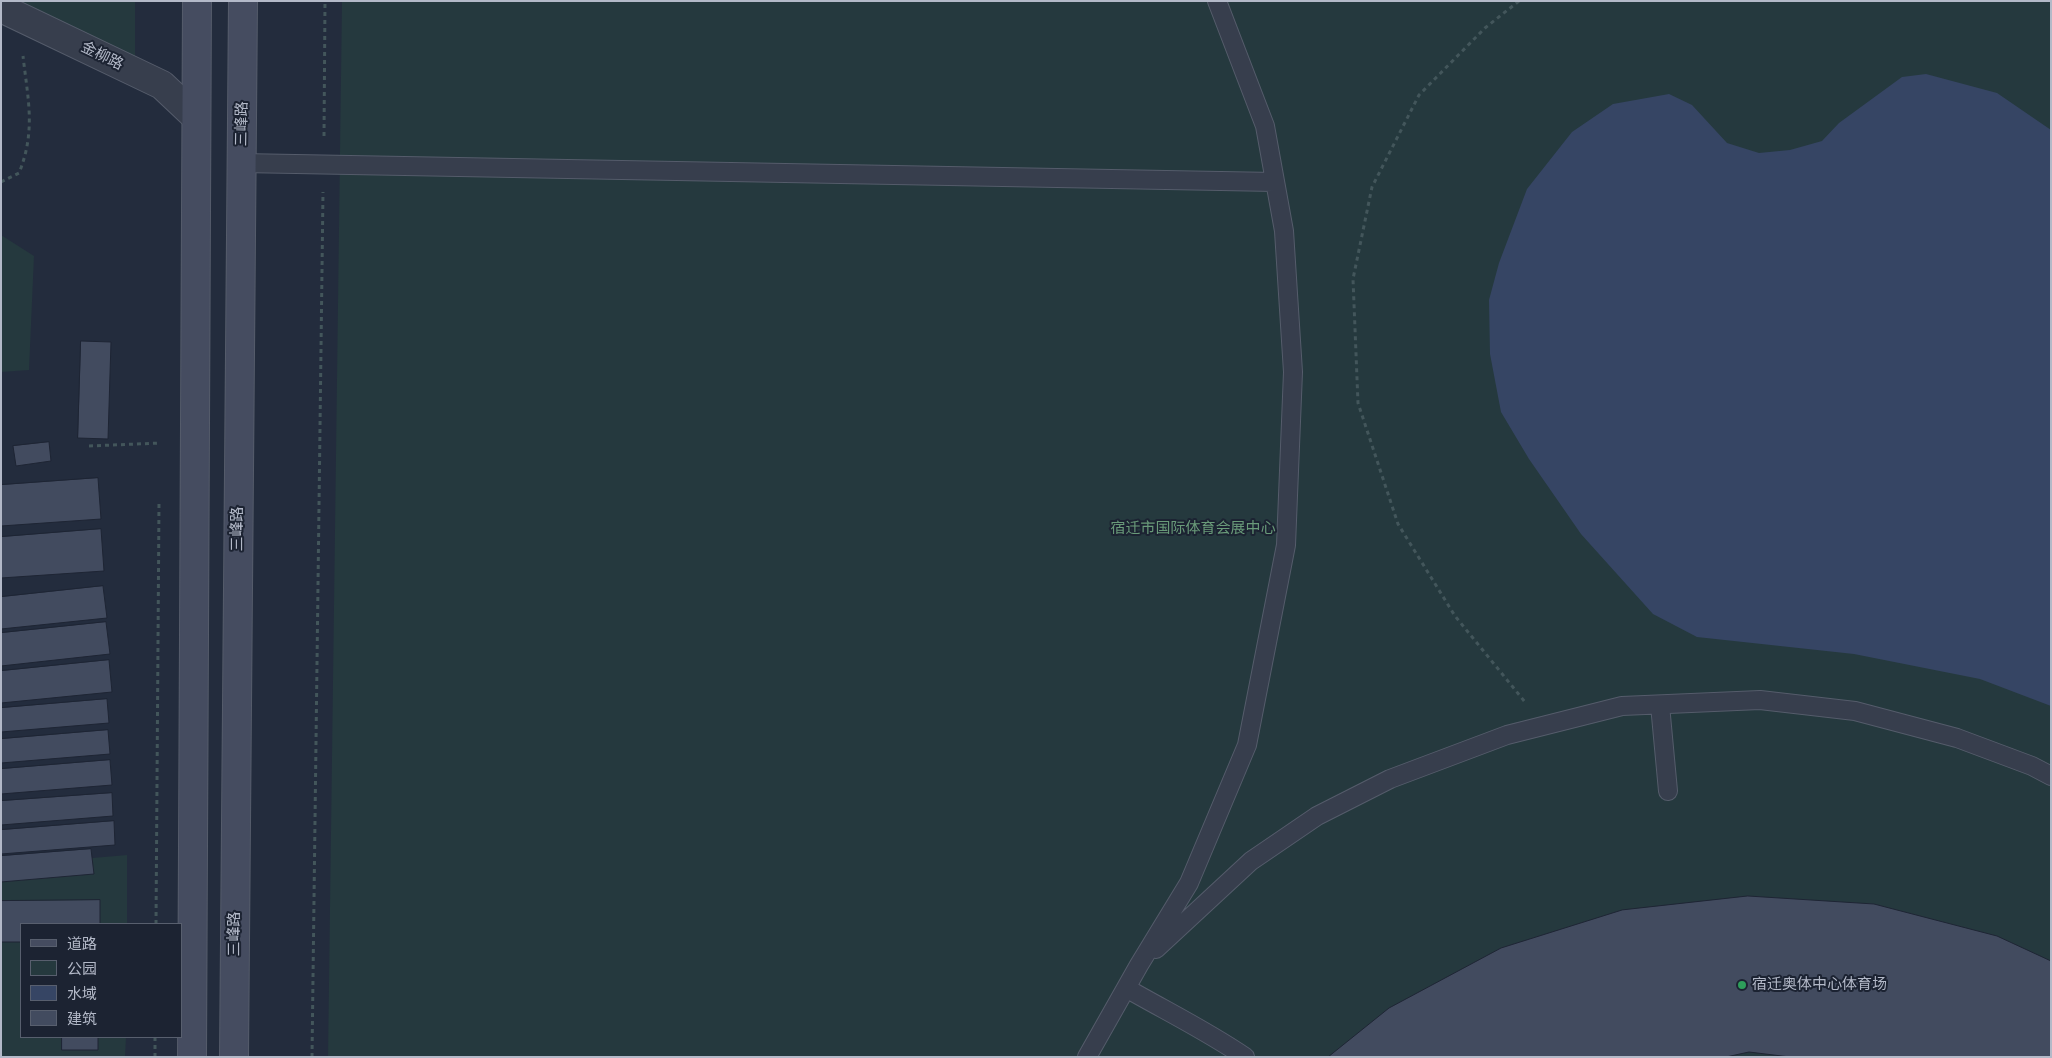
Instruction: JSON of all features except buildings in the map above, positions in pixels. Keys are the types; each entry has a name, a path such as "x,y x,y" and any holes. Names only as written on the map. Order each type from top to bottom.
{"main road":[{"path":"192,1057 198,1"},
{"name":"三峰路","path":"234,1057 243,1"}],"street":[{"name":"金柳路","path":"10,12 162,85 196,116"}],"lane":[{"path":"1095,1054 1126,988 1190,883 1247,745 1286,544 1292,372 1284,231 1265,126 1217,1"},
{"path":"241,163 1275,182"},
{"path":"1139,965 1251,861 1317,816 1390,779 1507,735 1622,706 1760,700 1855,711 1957,738 2032,766 2051,776"},
{"path":"1660,704 1668,791"},
{"path":"1126,988 1181,1020 1216,1037 1245,1057"}],"path":[{"path":"312,1057 325,1"},
{"path":"1519,1 1485,28 1419,95 1372,187 1353,279 1358,403 1398,524 1455,616 1544,726"},
{"path":"1,182 19,173 28,152 30,121 10,12"},
{"path":"89,446 160,443"},
{"path":"155,1038 155,1057"}],"green space":[{"path":"12,1 135,1 135,62"},
{"name":"宿迁市国际体育会展中心","path":"342,1 2051,1 2051,1057 328,1057"},
{"path":"1,235 34,256 29,370 1,372"},
{"path":"127,855 127,923 20,923 20,1038 126,1038 125,1057 1,1057 1,866"}],"water":[{"path":"1926,74 1997,93 2051,130 2051,706 1980,679 1854,654 1697,637 1653,614 1581,534 1529,459 1501,412 1490,354 1489,300 1499,263 1527,189 1572,132 1613,104 1669,94 1692,105 1727,143 1759,153 1790,150 1822,141 1839,123 1902,77"}],"place":[{"name":"宿迁奥体中心体育场","path":"1742,985"}]}
